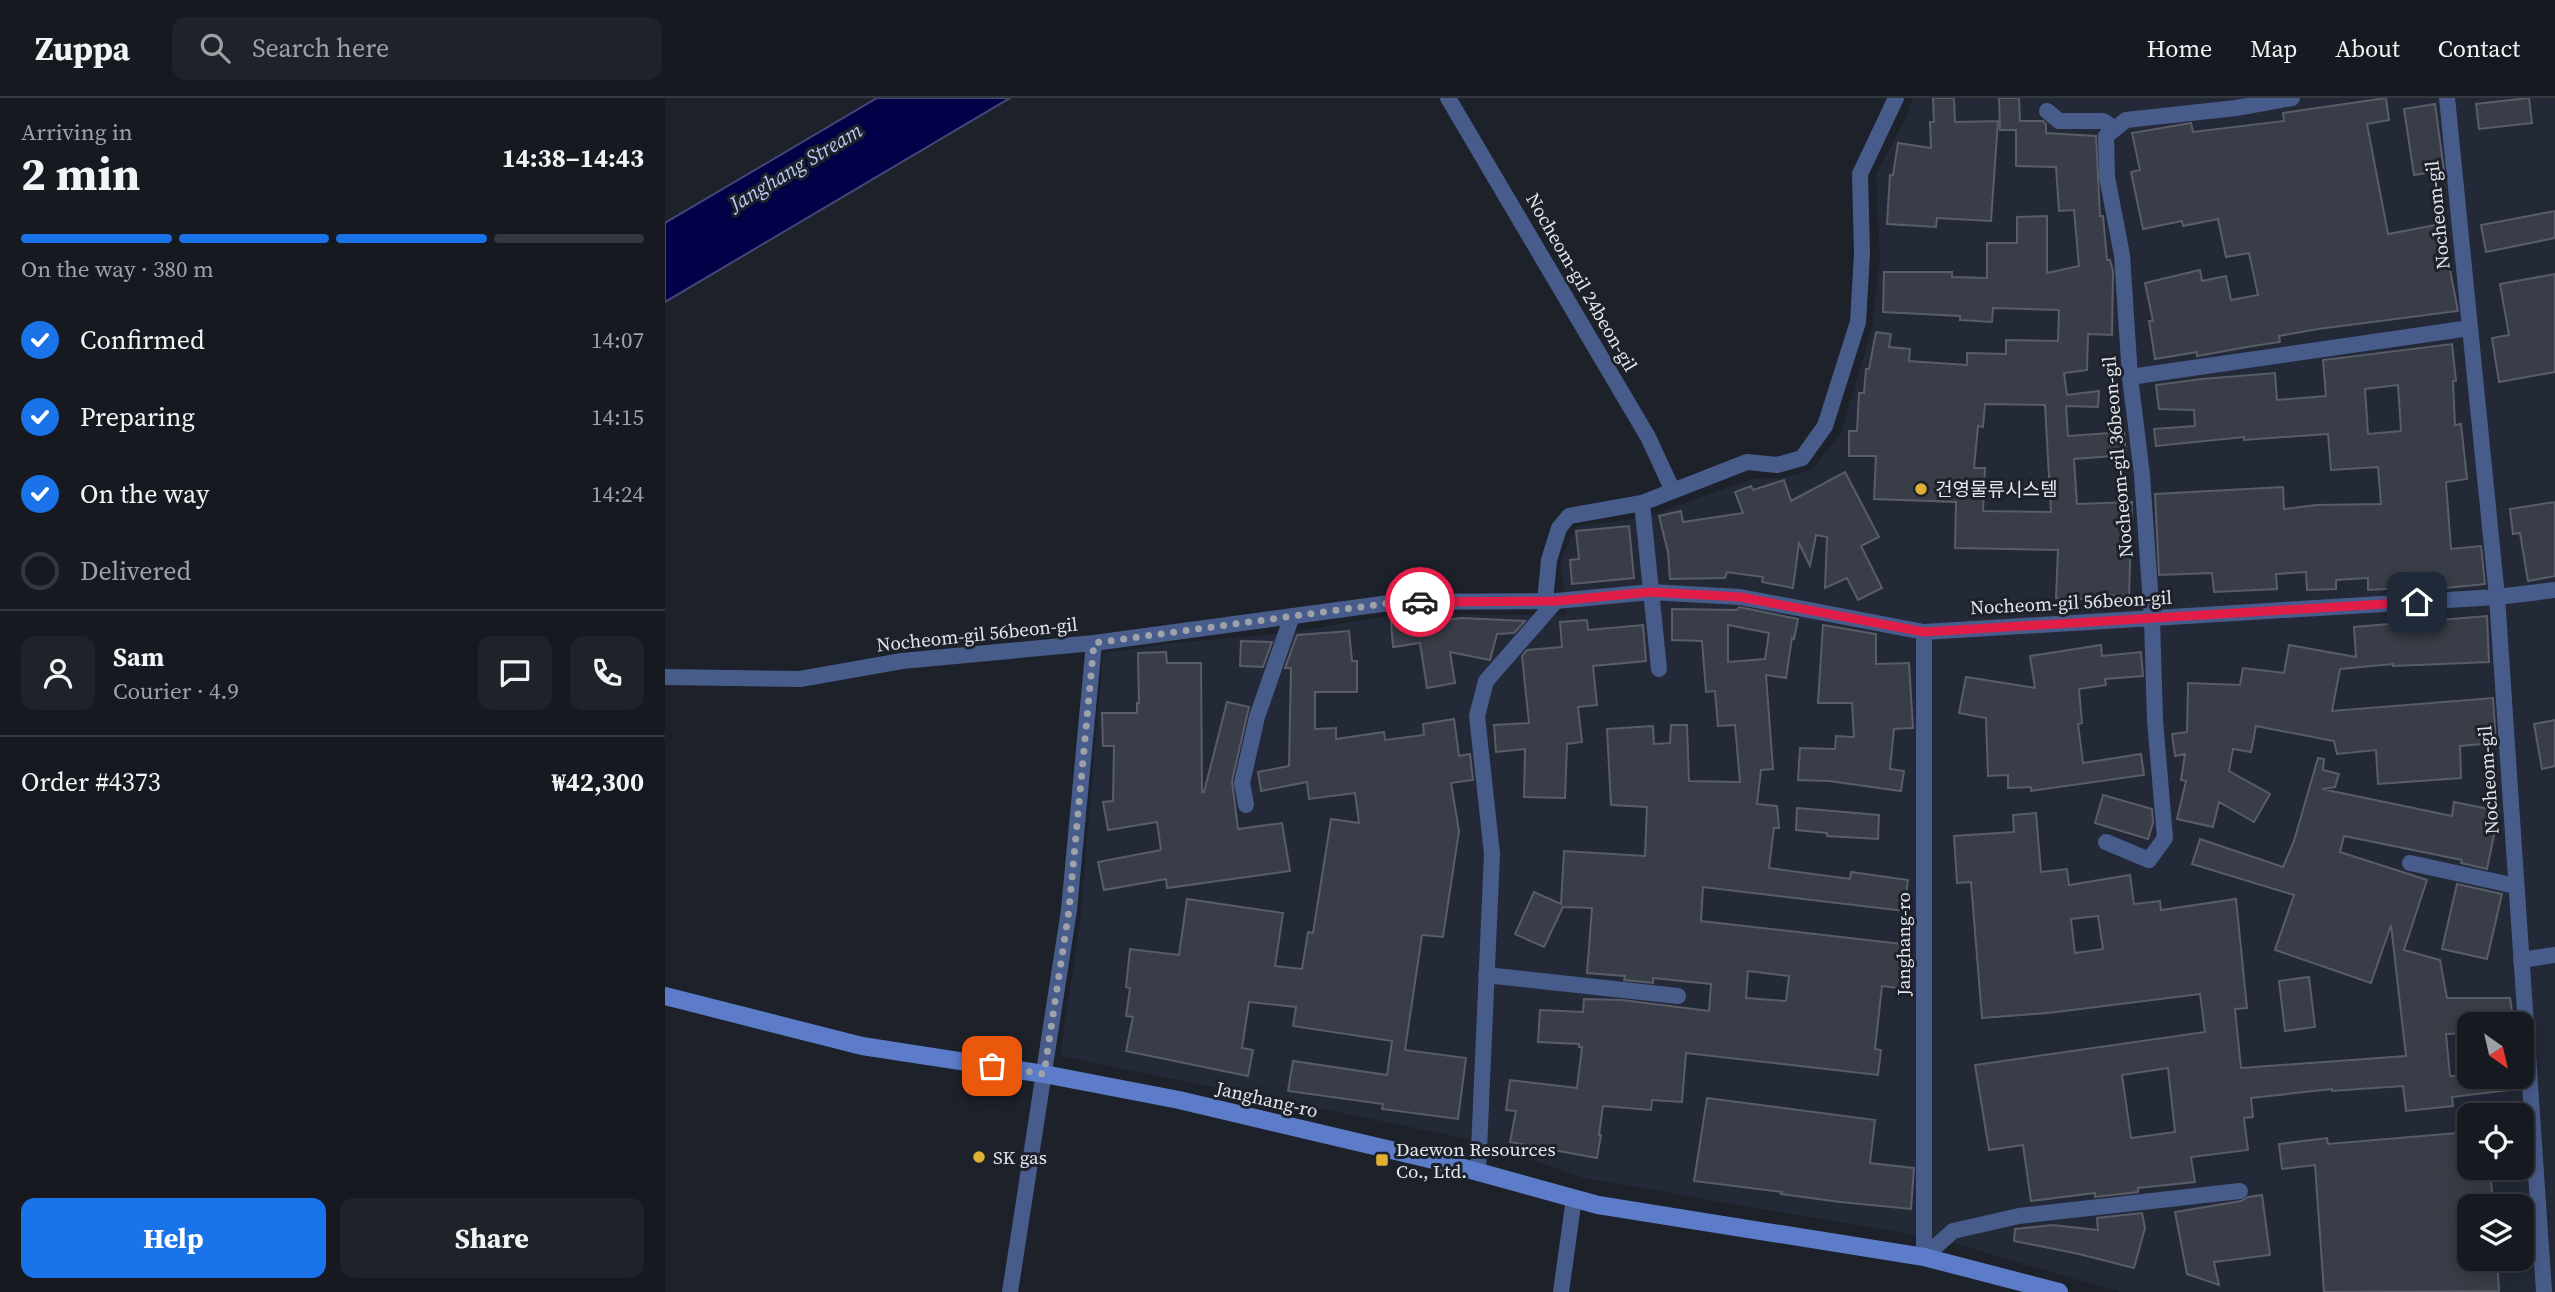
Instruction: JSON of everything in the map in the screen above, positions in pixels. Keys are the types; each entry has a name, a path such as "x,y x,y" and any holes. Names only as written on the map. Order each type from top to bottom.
{"main road":[{"name":"Janghang-ro","path":"665,996 862,1046 1044,1074 1179,1100 1478,1172 1598,1205 1924,1256 2059,1292"}],"street":[{"name":"Nocheom-gil 24beon-gil","path":"1448,98 1641,426 1672,491"},
{"path":"1478,1172 1492,854 1477,716 1486,681 1551,601 1549,560 1559,528 1569,516 1643,503 1747,462 1777,465 1802,458 1825,426 1858,322 1862,254 1860,174 1896,98"},
{"path":"2047,111 2059,121 2103,121 2115,129 2126,120 2236,108 2292,98"},
{"name":"Nocheom-gil","path":"2447,98 2497,597 2544,1292"},
{"name":"Nocheom-gil 36beon-gil","path":"2106,842 2149,860 2165,838 2155,719 2152,619 2142,475 2130,377 2122,255 2107,177 2106,136 2115,129"},
{"path":"2130,377 2469,328"},
{"path":"1643,503 1659,670"},
{"path":"2497,597 2555,590"},
{"name":"Nocheom-gil 56beon-gil","path":"665,677 800,679 902,661 1094,643 1397,602 1551,601 1651,592 1740,597 1924,632 2497,597"},
{"path":"1246,805 1243,783 1257,718 1292,616"},
{"name":"Janghang-ro","path":"1924,632 1924,1256"},
{"path":"1010,1292 1069,910 1094,643"},
{"path":"2410,863 2516,886"},
{"path":"2521,960 2555,955"},
{"path":"1486,975 1678,996"},
{"path":"1924,1256 1953,1231 2019,1216 2240,1191"},
{"path":"1561,1292 1574,1198"}],"shaded area":[{"path":"1912,98 2555,98 2555,1292 2119,1292 1943,1240 1583,1178 1479,1141 1060,1056 1080,922 1103,653 1174,643 1286,633 1400,614 1567,615 1560,562 1576,526 1644,518 1751,479 1782,478 1811,470 1841,433 1872,328 1880,258 1876,175 1910,109"}],"water":[{"name":"Janghang Stream","path":"877,98 1010,98 665,302 665,223"}],"building":[{"path":"1933,98 1954,98 1955,122 1998,121 1991,221 1937,218 1936,227 1887,224 1890,175 1893,175 1898,143 1931,148"},
{"path":"1999,98 2019,98 2020,121 2043,121 2046,124 2046,133 2096,136 2100,216 2103,216 2107,260 2110,260 2113,271 2112,335 2088,334 2087,370 2064,373 2067,395 2099,391 2098,407 2066,406 2068,436 2124,432 2126,455 2074,459 2077,504 2132,502 2129,596 2085,595 2085,599 2056,598 2058,550 1955,548 1956,502 1874,499 1876,456 1849,456 1849,431 1857,431 1859,393 1864,393 1866,369 1869,369 1876,332 1891,334 1889,347 1910,349 1909,361 1967,365 1967,353 2006,354 2006,340 2058,341 2059,310 1993,308 1992,322 1960,320 1960,316 1883,312 1884,272 1952,272 1952,277 1987,278 1987,243 2017,243 2017,217 2047,216 2047,273 2079,266 2074,210 2059,211 2056,167 2016,166 2016,130 2000,130","holes":["1985,404 2045,405 2051,512 1983,511 1985,468 1974,468 1978,426 1983,427"]},
{"path":"2386,98 2389,120 2367,124 2388,234 2441,224 2458,311 2318,329 2279,336 2280,342 2197,356 2197,352 2155,359 2149,321 2153,321 2145,283 2200,270 2202,281 2226,276 2231,300 2258,295 2249,253 2226,257 2218,219 2183,226 2182,221 2143,229 2131,172 2140,170 2132,133 2191,123 2193,132 2284,121 2283,113"},
{"path":"2529,98 2532,123 2479,129 2476,104"},
{"path":"2435,104 2444,170 2414,175 2404,109"},
{"path":"2555,211 2555,238 2486,252 2481,225"},
{"path":"2555,274 2555,372 2499,382 2492,338 2509,335 2500,284"},
{"path":"2452,344 2456,381 2453,381 2455,425 2461,424 2467,479 2446,482 2451,549 2481,546 2485,584 2406,592 2405,588 2368,590 2368,578 2336,580 2336,589 2307,590 2306,572 2276,574 2277,589 2214,592 2212,573 2159,575 2155,494 2283,487 2284,509 2316,505 2381,504 2378,467 2331,470 2328,434 2244,440 2244,437 2156,446 2154,429 2195,426 2194,410 2159,409 2156,385 2275,373 2277,400 2326,396 2323,360","holes":["2398,385 2401,431 2368,434 2365,389"]},
{"path":"1845,472 1879,537 1861,546 1882,588 1858,600 1847,578 1825,588 1827,537 1816,535 1810,566 1799,543 1793,588 1762,582 1763,577 1727,572 1725,578 1670,579 1668,552 1659,516 1681,511 1683,522 1743,513 1735,492 1751,486 1753,490 1784,480 1791,501"},
{"path":"2555,502 2555,576 2528,581 2520,533 2513,534 2510,509"},
{"path":"1629,526 1634,578 1572,584 1570,560 1579,559 1576,531"},
{"path":"1739,607 1798,619 1786,678 1766,675 1773,769 1761,770 1757,804 1777,806 1779,828 1774,828 1769,868 1850,879 1851,872 1908,880 1904,911 1703,887 1701,921 1910,945 1905,989 1882,986 1875,1049 1881,1050 1878,1075 1686,1053 1682,1102 1652,1100 1651,1110 1603,1106 1597,1158 1510,1142 1516,1111 1506,1110 1510,1080 1577,1088 1582,1047 1579,1047 1579,1044 1538,1042 1540,1010 1583,1012 1584,999 1622,1000 1709,1011 1711,984 1653,978 1653,983 1624,980 1625,976 1587,973 1592,908 1563,907 1544,947 1515,934 1534,892 1561,904 1564,851 1645,856 1647,807 1611,805 1607,729 1653,726 1654,744 1670,743 1671,725 1687,725 1689,781 1740,782 1735,725 1718,726 1715,691 1706,692 1702,641 1672,640 1672,609 1737,610","holes":["1728,625 1769,633 1765,659 1728,662","1748,971 1789,976 1786,1001 1746,998"]},
{"path":"2487,616 2489,662 2393,664 2340,669 2332,711 2493,698 2496,743 2460,746 2461,778 2378,784 2376,750 2337,754 2334,741 2256,726 2251,752 2233,749 2229,771 2270,794 2254,822 2219,802 2213,827 2177,819 2186,781 2181,780 2185,754 2175,756 2172,734 2187,732 2188,683 2240,685 2243,668 2284,673 2289,645 2356,657 2354,627"},
{"path":"1462,618 1525,621 1514,633 1497,634 1490,660 1450,652 1455,683 1427,688 1420,643 1393,647 1391,622"},
{"path":"1587,620 1588,630 1643,625 1646,661 1593,666 1597,705 1578,707 1582,742 1567,744 1565,798 1524,797 1525,749 1496,752 1494,725 1529,723 1522,656 1527,650 1562,647 1560,622"},
{"path":"1823,625 1876,634 1876,664 1909,663 1913,728 1894,729 1890,769 1904,771 1901,791 1829,781 1798,780 1800,748 1835,749 1836,736 1854,737 1852,703 1818,703"},
{"path":"1349,631 1352,661 1357,661 1357,692 1315,692 1315,729 1336,728 1336,739 1384,732 1385,740 1424,735 1423,724 1454,719 1459,756 1470,754 1473,780 1451,783 1459,831 1443,937 1422,935 1405,1050 1466,1058 1458,1119 1382,1109 1383,1104 1288,1091 1293,1061 1387,1075 1392,1041 1293,1026 1296,1007 1249,1002 1242,1048 1253,1050 1248,1076 1126,1051 1133,1017 1126,1016 1130,988 1126,987 1130,949 1179,955 1187,899 1283,913 1275,966 1302,969 1308,932 1313,933 1331,819 1359,823 1355,793 1309,799 1307,782 1261,791 1258,772 1289,766 1291,668 1285,668 1297,635"},
{"path":"1241,641 1272,642 1263,667 1240,666"},
{"path":"2101,645 2102,656 2141,652 2143,676 2105,679 2106,685 2079,689 2082,723 2078,724 2083,763 2141,754 2144,775 2031,791 2031,787 2008,788 2008,775 1988,776 1986,718 1959,713 1966,677 2035,688 2030,656"},
{"path":"1166,652 1167,663 1201,663 1202,792 1227,702 1249,707 1232,781 1238,829 1282,823 1290,871 1167,888 1166,879 1104,890 1098,862 1161,850 1157,822 1108,830 1103,802 1113,801 1114,746 1103,746 1102,713 1137,713 1138,653"},
{"path":"2555,720 2555,766 2542,769 2534,724"},
{"path":"2318,758 2324,759 2323,770 2339,774 2335,787 2322,789 2452,816 2454,802 2499,811 2487,869 2461,863 2462,860 2344,836 2340,852 2427,880 2404,950 2440,960 2447,998 2510,998 2512,1012 2457,1012 2457,1034 2446,1034 2450,1076 2457,1076 2457,1089 2518,1089 2452,1097 2453,1106 2406,1111 2403,1086 2332,1089 2251,1098 2253,1117 2244,1118 2248,1150 2191,1157 2195,1182 2138,1188 2138,1192 2095,1197 2095,1193 2031,1201 2023,1145 1989,1150 1975,1065 2205,1032 2200,994 2048,1013 1982,1018 1971,882 1957,883 1954,836 2014,832 2013,815 2036,813 2041,872 2067,869 2069,885 2130,875 2134,904 2160,901 2161,910 2236,899 2247,1008 2235,1009 2241,1068 2406,1056 2391,925 2371,983 2275,950 2294,895 2192,864 2200,839 2283,867 2294,841","holes":["2098,916 2103,949 2075,953 2071,919","2168,1068 2175,1132 2131,1138 2122,1075"]},
{"path":"2103,795 2152,809 2153,823 2148,839 2095,823"},
{"path":"1797,808 1879,815 1878,839 1827,836 1827,833 1796,830"},
{"path":"2457,884 2502,894 2487,959 2442,949"},
{"path":"2309,977 2315,1027 2285,1031 2279,981"},
{"path":"1707,1098 1875,1120 1870,1163 1914,1168 1911,1209 1840,1202 1694,1181"},
{"path":"2457,1133 2457,1180 2491,1180 2492,1194 2457,1194 2457,1271 2498,1271 2499,1291 2324,1292 2315,1165 2282,1169 2279,1144 2327,1138 2328,1144"},
{"path":"2262,1195 2270,1255 2214,1262 2219,1285 2187,1274 2175,1212"},
{"path":"2142,1213 2145,1228 2134,1268 2014,1241 2015,1229 2053,1225 2098,1230 2097,1218"}],"way so far":[{"path":"992,1066 1044,1074 1069,910 1094,643 1397,602 1420,602"}],"place":[{"name":"건영물류시스템","path":"1921,489"},
{"name":"SK gas","path":"979,1157"},
{"name":"Daewon Resources Co., Ltd.","path":"1382,1160"}],"route":[{"path":"1420,602 1556,601 1651,592 1740,597 1924,632 2417,602"}]}
